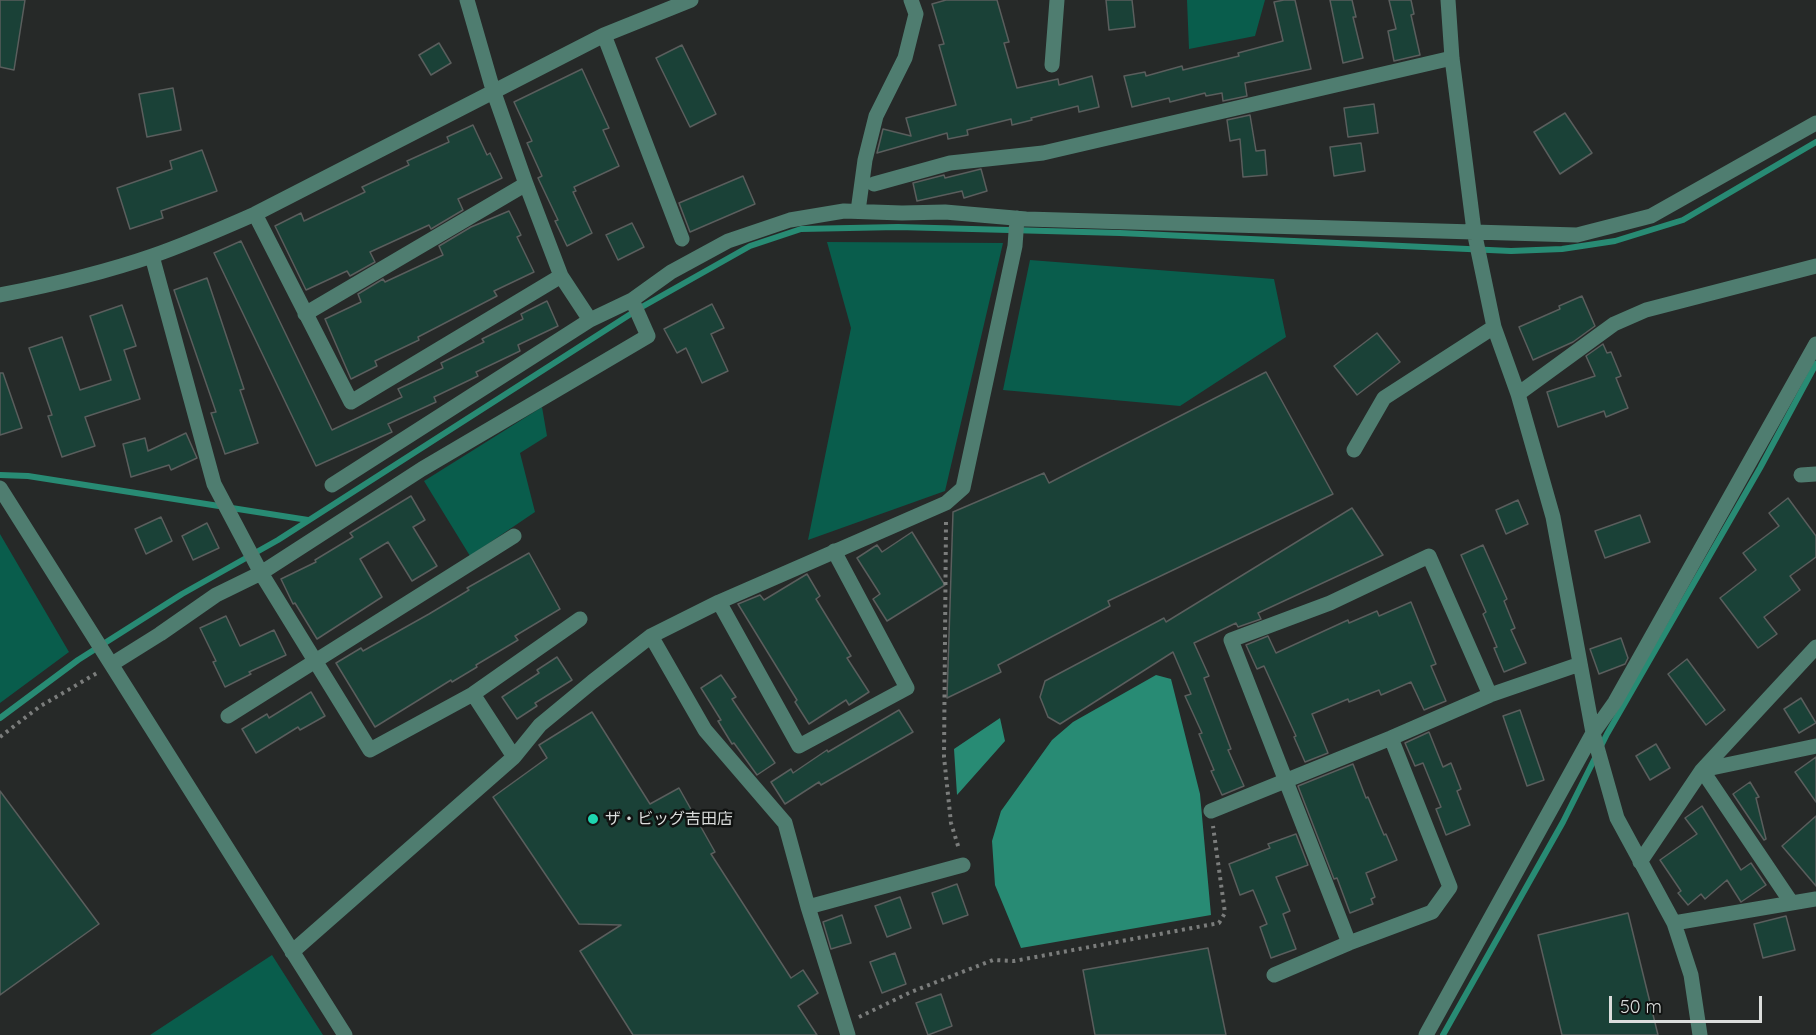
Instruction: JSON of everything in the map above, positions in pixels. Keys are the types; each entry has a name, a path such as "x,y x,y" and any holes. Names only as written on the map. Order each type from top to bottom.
{"street":[{"path":"467,0 493,90 561,276 590,320"},
{"path":"0,295 46,286 152,256 255,214 604,35 691,0"},
{"path":"858,211 865,160 876,116 905,58 916,14 911,0"},
{"path":"1052,65 1057,0"},
{"path":"1448,0 1452,58 1474,232 1494,327 1518,394 1553,517 1594,738 1617,818 1674,923 1691,975 1700,1035"},
{"path":"604,35 682,238"},
{"path":"874,184 950,163 1043,153 1452,58"},
{"path":"332,485 590,320 633,301 671,272 728,241 790,220 844,211 945,212 1016,221 1578,235 1652,216 1816,123"},
{"path":"305,314 526,184"},
{"path":"255,214 351,402 561,276"},
{"path":"292,952 514,757 540,725 651,636 719,602 946,503 963,488 1015,246 1016,221"},
{"path":"152,256 214,484 260,570 370,750 473,694 580,619"},
{"path":"1518,394 1614,324 1646,310 1816,267"},
{"path":"110,661 160,634 216,595 648,336 633,301"},
{"path":"1354,450 1384,398 1494,327"},
{"path":"1426,1035 1816,344"},
{"path":"0,488 345,1035"},
{"path":"228,716 514,536"},
{"path":"719,602 799,746 908,688 834,551"},
{"path":"1349,943 1231,640 1330,603 1429,556 1490,695"},
{"path":"651,636 705,730 785,823 846,1030"},
{"path":"1640,862 1702,770 1816,647"},
{"path":"1211,811 1490,695 1580,664"},
{"path":"473,694 514,757"},
{"path":"1274,975 1349,943 1432,912 1450,887 1391,738"},
{"path":"1702,770 1816,746"},
{"path":"1702,770 1791,902"},
{"path":"808,907 963,865"},
{"path":"1674,923 1816,899"}],"path":[{"path":"946,503 944,757 951,823 963,865"},
{"path":"0,737 39,707 110,661"},
{"path":"846,1030 910,992 993,960 1014,961 1219,923 1225,913 1211,811"}],"shaded area":[{"path":"1187,0 1265,0 1255,36 1189,49"},
{"path":"827,242 1003,243 945,491 808,540 851,328"},
{"path":"1030,260 1274,279 1286,337 1180,406 1003,390"},
{"path":"542,407 547,436 520,453 535,512 470,556 424,481"},
{"path":"0,534 69,652 0,703"},
{"path":"1156,675 1171,679 1200,794 1211,915 1021,948 995,885 992,841 1001,811 1052,740 1073,722"},
{"path":"1000,718 1005,741 957,795 954,749"},
{"path":"272,955 323,1035 150,1035"}],"building":[{"path":"0,0 25,0 14,70 0,67"},
{"path":"946,0 997,0 1009,42 1004,43 1017,88 1058,79 1059,85 1092,76 1099,107 1079,112 1078,106 1012,125 1011,119 967,130 968,135 948,139 947,133 877,153 883,129 911,136 906,118 956,105 939,45 944,44 932,4"},
{"path":"1106,0 1132,0 1135,27 1109,30"},
{"path":"1295,0 1311,69 1245,83 1247,96 1223,101 1222,93 1206,96 1205,93 1170,102 1169,98 1132,107 1124,76 1145,72 1146,76 1182,66 1183,70 1239,56 1238,53 1283,41 1274,2"},
{"path":"1330,0 1352,0 1356,17 1353,17 1363,58 1343,63"},
{"path":"1389,0 1411,0 1414,14 1411,15 1420,55 1394,61 1388,31 1396,29"},
{"path":"439,43 451,63 431,75 419,55"},
{"path":"682,45 716,114 690,127 656,58"},
{"path":"582,69 609,128 603,130 619,166 574,187 576,191 573,192 592,233 567,246 555,221 558,220 538,178 542,176 527,143 532,141 514,102"},
{"path":"173,88 181,130 147,137 139,94"},
{"path":"1374,104 1378,133 1348,137 1344,108"},
{"path":"1565,113 1592,153 1560,174 1534,132"},
{"path":"1250,115 1256,151 1265,150 1267,175 1243,177 1240,139 1230,141 1227,120"},
{"path":"473,125 487,155 490,153 502,178 458,199 463,210 431,229 429,225 370,252 375,262 350,276 347,271 306,290 275,226 301,213 304,221 365,192 362,187 409,165 407,161 449,142 447,137"},
{"path":"1361,143 1365,171 1334,176 1330,147"},
{"path":"202,150 217,191 161,211 163,218 130,229 117,188 172,169 170,161"},
{"path":"981,169 987,191 964,198 962,191 917,201 913,183"},
{"path":"743,176 755,204 690,232 679,203"},
{"path":"509,211 521,235 517,237 534,272 494,291 497,296 418,337 419,340 375,361 377,366 351,379 325,319 361,302 358,294 383,279 385,282 443,255 439,246 471,227"},
{"path":"632,223 644,247 618,260 606,235"},
{"path":"241,241 332,430 402,397 398,389 443,368 441,363 484,342 482,339 523,319 521,314 547,301 558,326 518,345 520,351 476,372 478,376 434,397 436,402 388,424 392,432 316,466 214,253"},
{"path":"207,278 244,389 240,390 258,443 225,454 211,413 216,412 174,290"},
{"path":"1582,296 1595,326 1573,342 1533,360 1519,327 1560,309 1559,306"},
{"path":"712,304 724,328 711,334 728,371 702,383 686,348 677,353 664,329"},
{"path":"122,305 136,346 124,350 140,399 85,417 95,446 62,457 48,416 52,415 29,348 62,337 80,390 111,380 90,316"},
{"path":"1377,333 1400,362 1357,395 1334,366"},
{"path":"1603,344 1607,353 1611,352 1621,376 1616,378 1628,408 1606,417 1604,411 1558,427 1547,392 1595,376 1586,356"},
{"path":"1266,372 1333,494 1108,601 1110,606 998,665 1001,672 947,698 953,512 1044,473 1049,483"},
{"path":"0,373 3,373 22,428 0,435"},
{"path":"186,433 197,458 171,470 169,465 131,477 123,444 145,438 148,451"},
{"path":"411,496 425,520 413,527 437,566 412,581 388,542 360,559 382,597 317,639 295,603 293,604 281,579 316,562 315,560 353,537 350,533"},
{"path":"1788,498 1816,536 1816,557 1790,576 1800,590 1764,617 1777,634 1758,648 1720,598 1756,570 1743,553 1779,526 1769,513"},
{"path":"1518,500 1528,524 1506,534 1496,510"},
{"path":"1352,508 1383,555 1258,613 1261,619 1238,627 1236,623 1194,643 1209,676 1204,678 1231,749 1228,750 1244,786 1222,795 1211,771 1214,770 1199,734 1202,733 1185,696 1191,694 1173,652 1060,724 1048,717 1040,697 1045,681 1164,618 1166,622"},
{"path":"1640,515 1650,542 1605,558 1595,531"},
{"path":"161,517 172,541 146,554 135,529"},
{"path":"207,523 219,548 193,560 182,536"},
{"path":"912,532 945,585 887,621 873,599 880,594 857,558 877,545 882,552"},
{"path":"1483,545 1507,599 1504,601 1515,628 1511,630 1526,663 1504,672 1494,648 1497,647 1483,614 1486,612 1461,555"},
{"path":"529,553 560,609 515,636 518,640 476,665 477,667 452,682 451,680 375,727 336,663 361,648 363,651 429,614 469,590 467,588"},
{"path":"807,574 820,596 816,599 851,656 847,658 869,692 849,705 846,700 809,724 795,702 797,700 738,604 760,595 764,600"},
{"path":"1411,602 1436,664 1431,666 1446,701 1424,710 1411,682 1381,695 1379,690 1349,702 1348,699 1312,714 1328,753 1305,762 1294,737 1296,736 1264,666 1257,669 1246,645 1268,636 1276,653 1348,620 1349,623 1377,611 1379,616"},
{"path":"226,616 240,646 274,630 286,655 249,672 251,674 225,687 213,662 216,661 200,628"},
{"path":"1621,638 1628,658 1625,664 1599,674 1590,649"},
{"path":"557,657 572,680 535,703 537,706 517,719 502,697 539,673 537,670"},
{"path":"1687,659 1725,710 1706,725 1668,674"},
{"path":"721,675 736,697 732,699 775,763 757,775 734,743 732,744 718,721 721,720 701,688"},
{"path":"311,692 325,716 300,730 298,727 256,753 242,729 267,714 269,718"},
{"path":"1801,698 1816,723 1799,733 1784,709"},
{"path":"899,710 913,732 821,785 819,782 785,804 771,782 791,769 793,773 827,750 828,752"},
{"path":"1520,710 1544,780 1527,786 1503,716"},
{"path":"592,712 650,804 679,788 715,852 711,854 791,978 803,970 818,993 798,1006 817,1035 633,1035 580,951 621,925 579,924 493,797 547,758 539,745"},
{"path":"1429,732 1443,767 1451,763 1461,789 1457,791 1470,825 1446,835 1436,809 1441,807 1423,763 1415,766 1405,743"},
{"path":"1656,744 1670,768 1650,780 1636,756"},
{"path":"1816,757 1816,802 1795,772"},
{"path":"1353,764 1366,798 1368,797 1397,860 1366,873 1375,897 1371,899 1373,904 1350,913 1337,878 1334,879 1298,786"},
{"path":"1750,782 1759,797 1756,798 1766,839 1764,840 1733,794"},
{"path":"0,791 99,924 0,995"},
{"path":"1702,806 1741,870 1751,863 1766,885 1741,902 1727,880 1705,899 1701,894 1688,905 1678,893 1681,891 1660,860 1697,834 1685,818"},
{"path":"1816,816 1816,886 1782,846"},
{"path":"1296,834 1308,865 1276,877 1290,911 1283,914 1296,949 1271,958 1260,927 1267,924 1253,890 1240,895 1229,864 1270,848 1268,844"},
{"path":"957,884 968,915 943,924 932,893"},
{"path":"900,897 911,928 887,937 875,906"},
{"path":"1628,913 1658,1035 1562,1035 1538,935"},
{"path":"842,915 851,943 831,949 823,922"},
{"path":"1786,916 1795,950 1763,958 1754,924"},
{"path":"1208,948 1226,1035 1095,1035 1083,970"},
{"path":"895,953 906,984 882,993 870,962"},
{"path":"941,994 952,1026 928,1035 916,1003"}],"waterway":[{"path":"0,718 78,660 182,594 278,540 640,308 750,246 801,229 898,227 1120,233 1511,251 1562,249 1615,241 1683,220 1816,142"},
{"path":"1443,1035 1563,822 1607,734 1760,468 1816,364"},
{"path":"0,475 28,476 308,520"}],"place":[{"name":"ザ・ビッグ吉田店","path":"593,819"}]}
